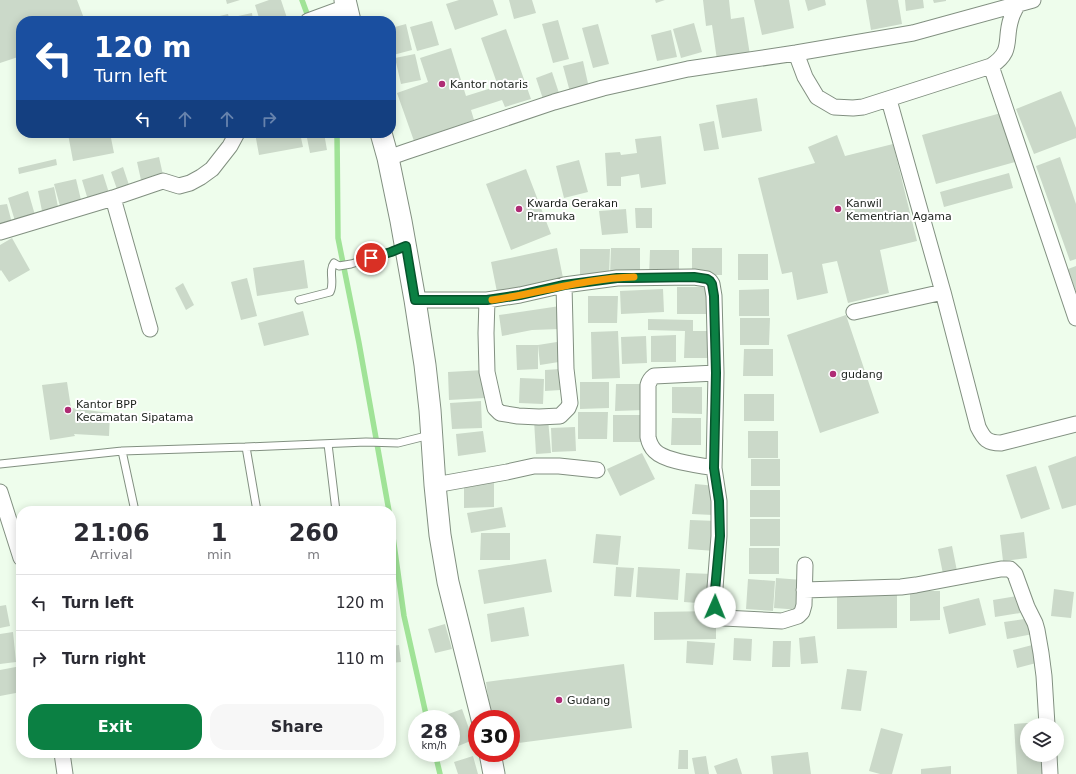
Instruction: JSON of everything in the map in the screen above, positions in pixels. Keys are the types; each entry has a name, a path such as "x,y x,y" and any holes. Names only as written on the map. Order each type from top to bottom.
{"street":[{"path":"388,158 603,88 688,69 796,53 913,33 1034,0"},
{"path":"796,53 805,77 818,98 834,107 863,107 889,100 991,66 999,61 1004,54 1011,19 1018,5"},
{"path":"324,16 347,9"},
{"path":"991,66 1076,318"},
{"path":"889,100 944,292 981,434 986,440 993,443 1001,443 1076,424"},
{"path":"0,232 113,198 163,181 180,186 190,183 202,177 212,168 230,146 234,138"},
{"path":"382,138 388,158 406,246 425,365 440,535 448,582 480,710"},
{"path":"113,198 150,329"},
{"path":"415,300 487,300 520,295 564,285 617,278 694,277 707,279 710,281 714,296 716,373 714,468 719,501 720,536 714,601 718,614 723,618 782,621 798,616 802,612 804,605 805,565"},
{"path":"487,300 487,372 495,408 500,413 518,416 560,416 568,408 570,403 566,369 564,285"},
{"path":"854,312 944,292"},
{"path":"714,468 684,462 660,455 654,451 648,437 648,385 651,378 654,376 716,373"},
{"path":"435,485 534,466 559,466 597,470"},
{"path":"0,492 16,542"},
{"path":"804,590 901,587 1001,569 1010,569 1015,574 1037,630 1044,676 1047,718"},
{"path":"63,758 65,774"},
{"path":"492,762 494,774"},
{"path":"1049,762 1050,774"}],"lane":[{"path":"299,300 330,292 332,287 331,267 334,263 339,266 351,264 406,246"},
{"path":"0,464 122,451 366,442 398,443 432,434"},
{"path":"328,444 335,506"},
{"path":"246,447 256,506"},
{"path":"122,451 134,506"}],"building":[{"path":"0,0 77,0 83,16 16,16 16,58 0,63"},
{"path":"226,0 240,0 227,4"},
{"path":"269,0 281,0 286,16 258,16 255,5"},
{"path":"459,0 493,0 498,15 455,30 446,4"},
{"path":"509,0 532,0 536,13 514,19"},
{"path":"655,0 665,0 656,3"},
{"path":"703,0 729,0 731,19 744,17 750,55 717,60 712,25 706,26"},
{"path":"754,0 789,0 794,28 762,35"},
{"path":"805,0 825,0 826,5 808,11"},
{"path":"866,0 898,0 902,24 871,30"},
{"path":"905,0 923,0 924,8 906,11"},
{"path":"933,0 946,0 946,1 934,3"},
{"path":"252,13 252,16 238,16"},
{"path":"558,20 569,59 553,63 542,24"},
{"path":"432,21 439,45 417,51 410,27"},
{"path":"694,23 702,52 681,58 673,29"},
{"path":"406,24 412,50 396,54 396,27"},
{"path":"598,24 609,64 593,68 582,28"},
{"name":"Kantor notaris","path":"506,29 531,99 505,107 502,100 471,110 474,120 414,141 397,93 428,82 420,58 451,48 466,96 498,86 481,38"},
{"path":"671,30 677,57 657,61 651,35"},
{"path":"415,54 421,80 401,84 396,58"},
{"path":"583,61 589,88 570,92 563,66"},
{"path":"552,72 560,96 544,102 536,78"},
{"path":"1061,91 1076,128 1076,138 1034,154 1016,109"},
{"path":"757,98 762,131 722,138 716,105"},
{"path":"1001,113 1015,162 936,184 922,135"},
{"path":"714,121 719,149 704,151 699,124"},
{"name":"Kanwil Kementrian Agama","path":"837,135 845,156 893,144 917,241 880,250 889,293 848,303 837,261 822,264 828,293 797,300 792,272 782,274 758,178 815,163 808,147"},
{"path":"661,136 666,184 641,188 639,174 621,177 621,186 607,186 605,153 620,152 621,155 637,153 635,139"},
{"path":"69,138 111,138 114,153 73,161"},
{"path":"256,138 301,138 303,147 259,155"},
{"path":"307,138 325,138 327,150 310,153"},
{"path":"159,157 163,175 141,180 137,162"},
{"path":"1060,157 1076,204 1076,259 1070,261 1036,166"},
{"path":"56,159 57,165 19,174 18,168"},
{"path":"579,160 588,192 564,198 556,166"},
{"path":"123,167 130,188 118,192 111,172"},
{"name":"Kwarda Gerakan Pramuka","path":"526,169 551,234 511,250 486,184"},
{"path":"1009,173 1013,188 944,207 940,192"},
{"path":"103,174 109,193 88,200 82,180"},
{"path":"76,179 81,200 60,206 54,184"},
{"path":"54,187 58,207 42,211 38,191"},
{"path":"28,191 35,215 15,221 8,198"},
{"path":"7,204 12,223 0,226 0,205"},
{"path":"635,208 652,208 652,228 636,228"},
{"path":"626,209 628,233 602,235 599,211"},
{"path":"12,238 30,270 9,282 1,270 0,271 0,245"},
{"path":"557,248 563,278 497,292 491,262"},
{"path":"611,248 640,248 640,275 610,275"},
{"path":"692,248 722,248 722,275 692,275"},
{"path":"580,249 610,249 609,276 580,276"},
{"path":"650,250 679,250 679,277 649,277"},
{"path":"738,254 768,254 768,280 738,280"},
{"path":"304,260 308,288 257,296 253,268"},
{"path":"1076,266 1076,292 1068,269"},
{"path":"247,278 257,316 241,320 231,282"},
{"path":"183,283 194,305 186,310 175,288"},
{"path":"677,287 707,287 707,314 677,314"},
{"path":"663,289 664,312 621,314 620,291"},
{"path":"769,289 769,316 739,316 739,290"},
{"path":"588,296 618,296 617,323 588,323"},
{"path":"560,306 560,329 532,330 502,336 499,315"},
{"path":"303,311 309,335 264,346 258,323"},
{"name":"gudang","path":"846,315 879,413 820,433 787,335"},
{"path":"740,318 770,318 769,345 740,345"},
{"path":"648,319 693,320 693,331 714,331 714,358 684,358 685,331 648,330"},
{"path":"618,331 620,378 592,379 591,332"},
{"path":"676,335 676,362 651,362 651,336"},
{"path":"646,336 647,363 622,364 621,337"},
{"path":"563,341 565,361 540,365 538,345"},
{"path":"516,345 538,345 538,369 517,370"},
{"path":"744,349 773,349 773,376 743,376"},
{"path":"560,369 561,390 545,391 545,370"},
{"path":"484,370 485,398 449,400 448,372"},
{"path":"520,378 544,379 543,404 519,403"},
{"name":"Kantor BPP Kecamatan Sipatama","path":"67,382 71,408 110,413 109,436 74,434 75,436 50,440 42,385"},
{"path":"580,382 609,382 609,408 580,409"},
{"path":"616,384 645,384 645,410 615,411"},
{"path":"672,387 702,387 702,414 672,413"},
{"path":"744,394 774,394 774,421 744,421"},
{"path":"481,401 482,428 452,429 450,403"},
{"path":"578,412 608,412 607,439 578,439"},
{"path":"613,415 643,415 643,442 613,442"},
{"path":"672,418 701,418 701,445 671,445"},
{"path":"548,419 551,453 536,454 534,420"},
{"path":"575,427 576,451 552,452 551,428"},
{"path":"483,431 486,452 458,456 456,434"},
{"path":"748,431 778,431 778,458 748,458"},
{"path":"642,453 655,479 620,496 607,469"},
{"path":"1076,456 1076,505 1062,509 1048,466"},
{"path":"751,459 780,459 780,486 751,486"},
{"path":"1036,466 1050,509 1021,519 1006,475"},
{"path":"464,481 494,481 494,507 464,508"},
{"path":"695,484 716,486 713,515 692,514"},
{"path":"750,490 780,490 780,517 750,517"},
{"path":"502,507 506,527 471,533 467,513"},
{"path":"750,519 780,519 780,546 750,546"},
{"path":"690,520 717,521 715,551 688,549"},
{"path":"1024,532 1027,558 1003,561 1000,535"},
{"path":"481,533 510,533 510,560 480,560"},
{"path":"596,534 621,536 618,565 593,563"},
{"path":"952,546 957,571 943,574 938,549"},
{"path":"749,548 779,548 779,574 749,574"},
{"path":"546,559 552,592 484,604 478,570"},
{"path":"616,567 634,568 631,597 614,596"},
{"path":"638,567 680,569 678,600 636,597"},
{"path":"686,573 713,574 711,604 684,602"},
{"path":"776,578 803,580 801,610 774,608"},
{"path":"748,579 775,581 773,611 746,609"},
{"path":"1054,589 1074,592 1071,618 1051,616"},
{"path":"910,591 940,591 940,620 910,621"},
{"path":"897,594 897,628 837,629 837,595"},
{"path":"1017,596 1020,613 995,617 993,600"},
{"path":"979,598 986,625 949,634 943,607"},
{"path":"6,605 10,626 0,628 0,606"},
{"path":"524,607 529,636 491,642 487,614"},
{"path":"716,611 716,639 654,640 654,612"},
{"path":"1031,618 1033,634 1007,639 1004,622"},
{"path":"445,624 452,649 435,653 428,629"},
{"path":"13,632 16,662 0,664 0,634"},
{"path":"815,636 818,663 801,664 799,638"},
{"path":"734,638 752,639 751,661 733,660"},
{"path":"687,641 715,643 713,665 686,663"},
{"path":"773,641 791,641 790,667 772,667"},
{"path":"1036,644 1040,662 1017,668 1013,650"},
{"path":"396,645 399,645 401,662 396,662"},
{"name":"Gudang","path":"624,664 632,728 520,743 520,710 490,710 486,682"},
{"path":"16,667 16,693 0,696 0,670"},
{"path":"847,669 867,671 861,711 841,709"},
{"path":"462,709 468,726 468,742 460,745 460,710"},
{"path":"1014,724 1020,724 1020,762 1045,762 1046,774 1017,774"},
{"path":"881,728 903,734 892,774 880,774 869,771"},
{"path":"679,750 688,750 688,769 678,769"},
{"path":"808,752 811,774 773,774 771,756"},
{"path":"706,756 709,774 695,774 692,758"},
{"path":"468,758 468,762 475,762 478,774 458,774 454,762 460,762 460,760"},
{"path":"737,758 742,774 717,774 714,766"},
{"path":"951,766 951,774 921,774 921,769"}],"waterway":[{"path":"302,0 308,16"},
{"path":"337,138 338,238 359,343 388,506"},
{"path":"396,559 404,616 425,710"},
{"path":"437,762 440,774"}],"slow traffic":[{"path":"492,300 564,285 634,277"}],"place":[{"name":"Kantor notaris","path":"442,84"},
{"name":"Kwarda Gerakan Pramuka","path":"519,209"},
{"name":"Kanwil Kementrian Agama","path":"838,209"},
{"name":"gudang","path":"833,374"},
{"name":"Kantor BPP Kecamatan Sipatama","path":"68,410"},
{"name":"Gudang","path":"559,700"}],"route":[{"path":"371,258 406,246 415,300 487,300 520,295 564,285 617,278 701,277 710,281 714,296 716,340 714,468 719,501 720,536 714,601 715,607"}]}
